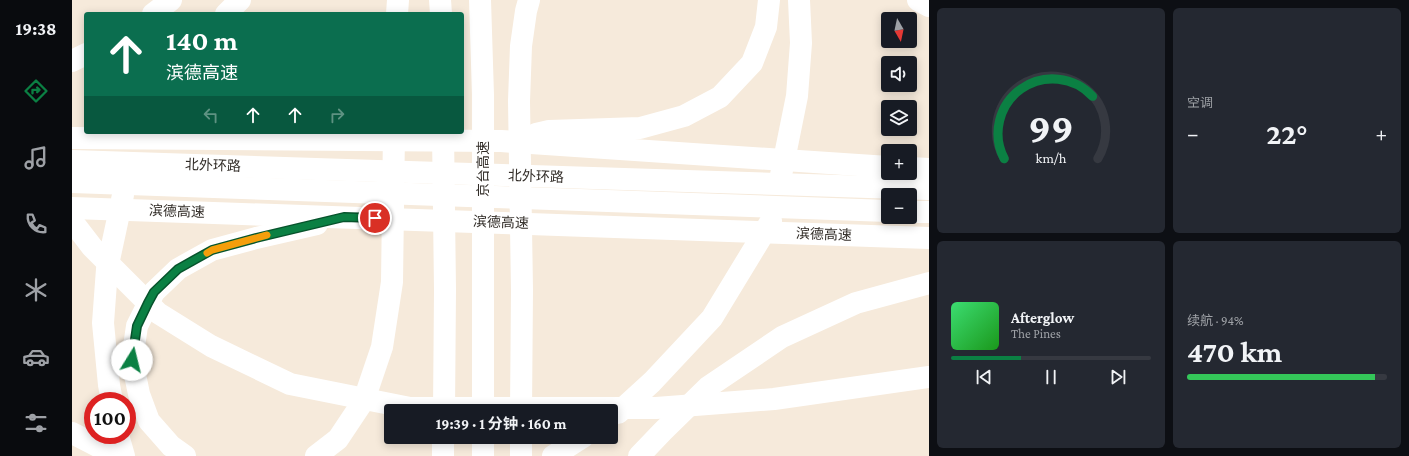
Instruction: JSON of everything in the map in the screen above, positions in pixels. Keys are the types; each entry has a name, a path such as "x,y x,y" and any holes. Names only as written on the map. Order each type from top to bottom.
{"highway":[{"path":"156,12 171,0"},
{"path":"228,12 240,0"},
{"path":"397,12 398,0"},
{"path":"440,0 441,12"},
{"name":"京台高速","path":"480,0 483,94 483,404"},
{"path":"521,404 522,290 519,101 521,46 529,0"},
{"path":"501,141 549,131 640,128 684,116 720,97 752,63 766,27 769,0"},
{"path":"618,413 652,382 712,318 771,222 797,96 801,43 799,0"},
{"path":"918,0 929,6"},
{"path":"72,61 84,55"},
{"path":"110,392 103,323 107,270 130,172 145,134"},
{"path":"316,456 338,439 364,400 382,346 392,282 394,134"},
{"path":"444,134 444,404"},
{"path":"72,138 501,141 881,167"},
{"name":"北外环路","path":"72,161 929,189"},
{"path":"917,168 929,169"},
{"name":"北外环路","path":"72,182 881,211"},
{"name":"滨德高速","path":"72,208 929,238"},
{"path":"917,212 929,212"},
{"path":"185,456 171,446 149,422 139,394 132,360 137,326 154,292 178,269 212,250 344,217"},
{"path":"72,221 92,247 158,312 211,346 290,384 410,408 656,408 774,399 929,377"},
{"path":"639,456 708,387 782,337 856,303 929,283"},
{"path":"72,433 117,456"},
{"path":"121,444 124,456"},
{"path":"443,444 443,456"},
{"path":"483,444 483,456"},
{"path":"521,444 521,456"},
{"path":"553,456 572,444"}],"slow traffic":[{"path":"207,253 212,250 267,235"}],"route":[{"path":"132,360 137,326 148,303 154,292 178,269 212,250 256,238 344,217 375,218"}]}
